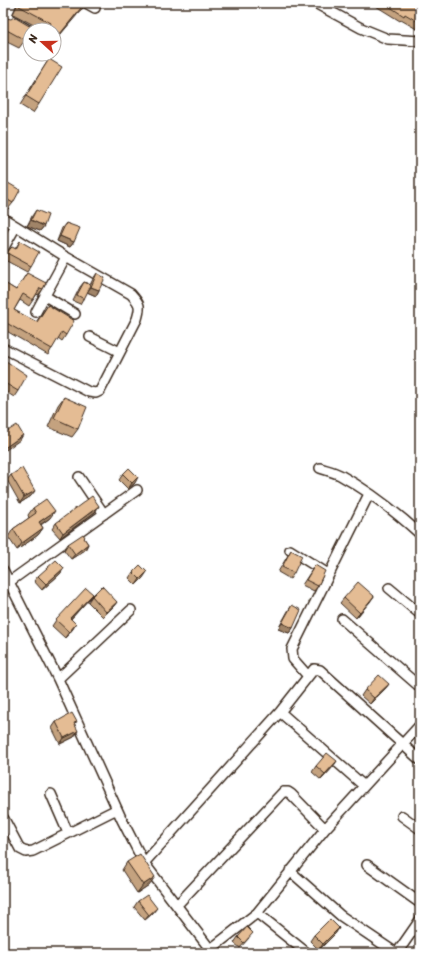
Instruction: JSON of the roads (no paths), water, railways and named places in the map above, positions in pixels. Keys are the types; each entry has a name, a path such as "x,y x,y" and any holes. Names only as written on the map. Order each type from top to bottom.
{"street":[{"path":"86,3 95,8"},
{"path":"314,3 361,28 388,39 420,41"},
{"path":"8,5 4,20 22,28"},
{"path":"3,218 66,257 131,294 138,302 140,310 137,319 100,391 96,393 89,392 3,348"},
{"path":"3,249 16,226"},
{"path":"36,312 66,257"},
{"path":"45,296 75,314"},
{"path":"90,337 120,352"},
{"path":"320,468 339,475 369,494 389,508 420,534"},
{"path":"79,477 104,514"},
{"path":"9,582 137,490"},
{"path":"308,676 293,659 292,649 369,494"},
{"path":"290,550 329,575"},
{"path":"3,570 58,679 117,809 144,862 210,952 257,913 325,829 420,725"},
{"path":"389,588 420,614"},
{"path":"58,679 131,610"},
{"path":"342,619 420,687"},
{"path":"144,862 280,712 314,669 320,670 420,760"},
{"path":"280,712 364,786"},
{"path":"177,905 283,792 291,794 325,829"},
{"path":"51,794 68,833"},
{"path":"4,819 20,849 26,852 117,809"},
{"path":"402,816 420,829"},
{"path":"367,865 420,903"},
{"path":"290,871 341,916 397,953 420,920"},
{"path":"257,913 307,953"}]}
